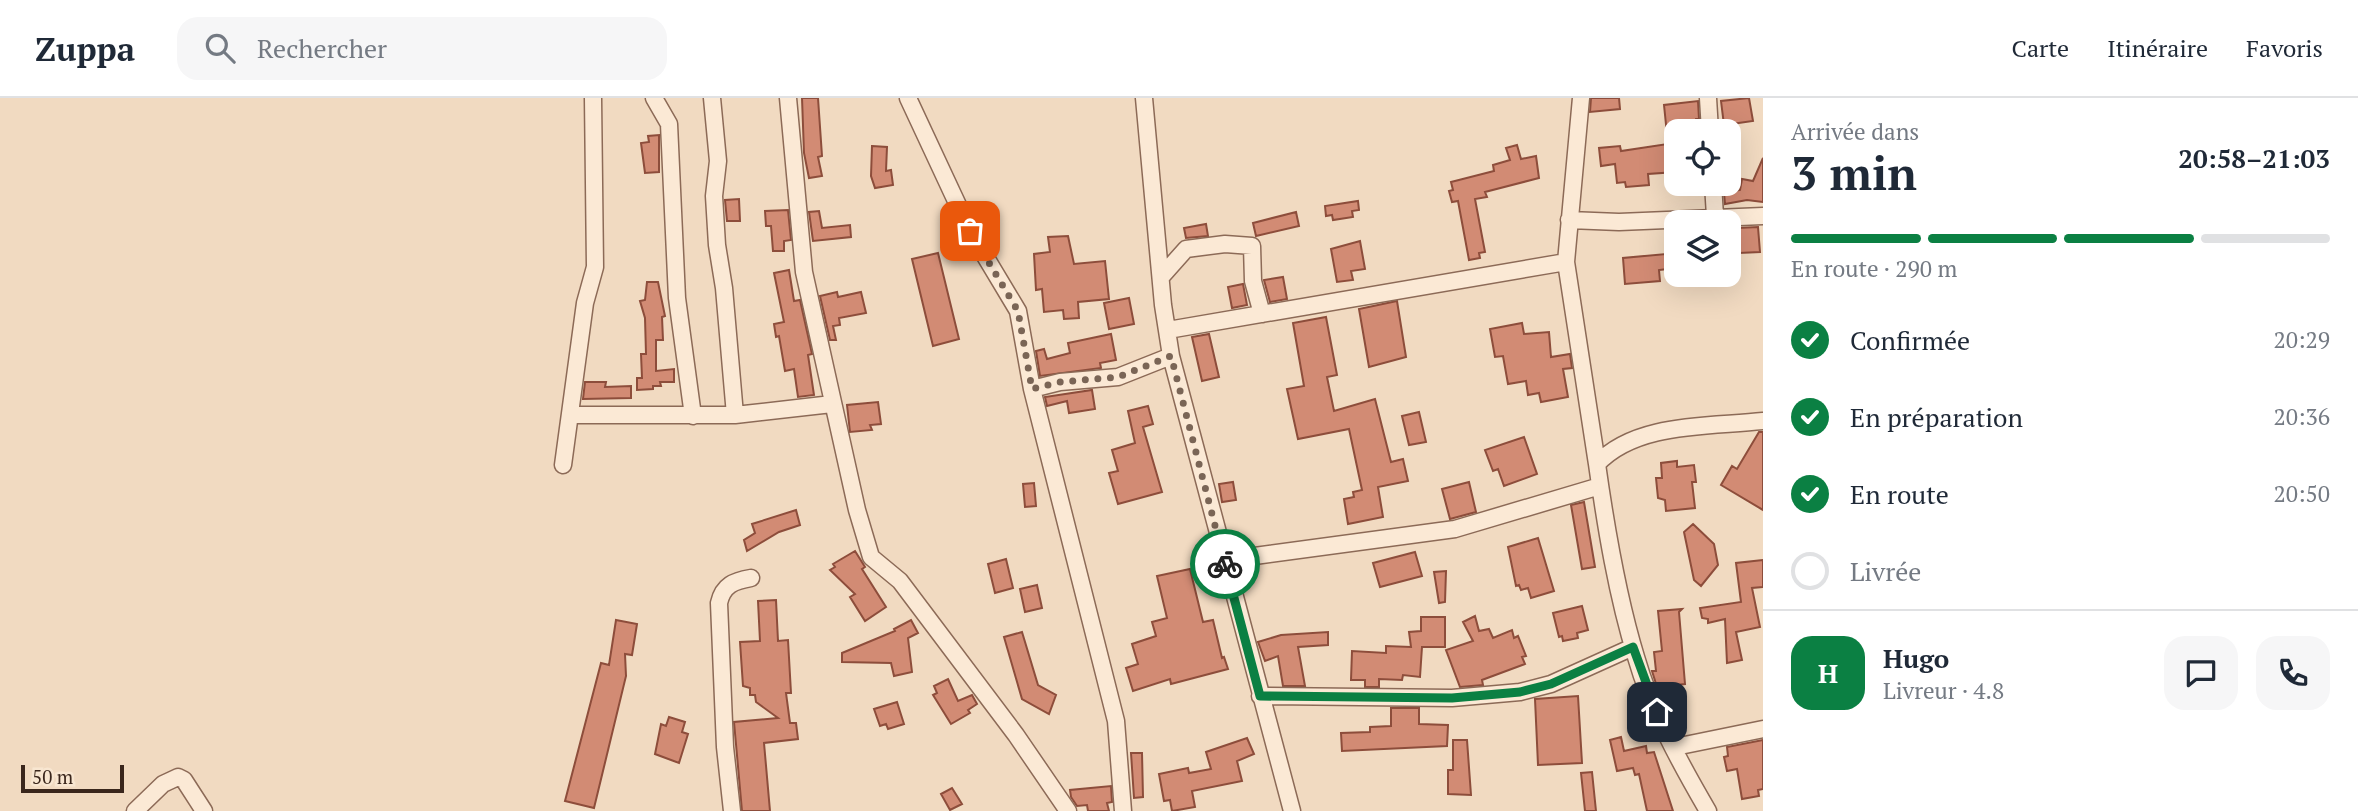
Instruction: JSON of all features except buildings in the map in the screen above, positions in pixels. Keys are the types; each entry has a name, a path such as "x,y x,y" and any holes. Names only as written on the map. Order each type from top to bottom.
{"street":[{"path":"563,465 572,415 585,303 595,267 593,98"},
{"path":"654,98 669,124 677,298 693,416"},
{"path":"712,98 718,161 714,196 717,245 724,288 735,415"},
{"path":"788,98 804,272 857,510 872,557 900,582 1068,811"},
{"path":"908,98 970,231 1018,311 1032,389 1116,721 1123,811"},
{"path":"1144,98 1171,356 1293,811"},
{"path":"1581,98 1566,262 1600,485 1633,647 1649,694 1708,811"},
{"path":"1708,98 1709,119"},
{"path":"1741,216 1763,216"},
{"path":"1569,220 1619,222 1664,219"},
{"path":"1162,276 1186,249 1225,244 1252,246 1253,281 1262,314"},
{"path":"1168,330 1566,262"},
{"path":"1032,389 1060,382 1118,377 1171,356"},
{"path":"572,415 735,415 832,404"},
{"path":"1597,464 1612,448 1648,434 1763,421"},
{"path":"1224,560 1455,529 1600,485"},
{"path":"732,811 725,747 719,603 721,594 733,582 751,578"},
{"path":"1260,696 1452,698 1520,692 1551,684 1633,647"},
{"path":"1675,747 1763,729"},
{"path":"135,811 163,784 178,777 184,780 204,811"}],"way so far":[{"path":"970,231 1018,311 1032,389 1060,382 1118,377 1171,356 1225,564"}],"route":[{"path":"1225,564 1260,696 1452,698 1520,692 1551,684 1633,647 1657,712"}]}
